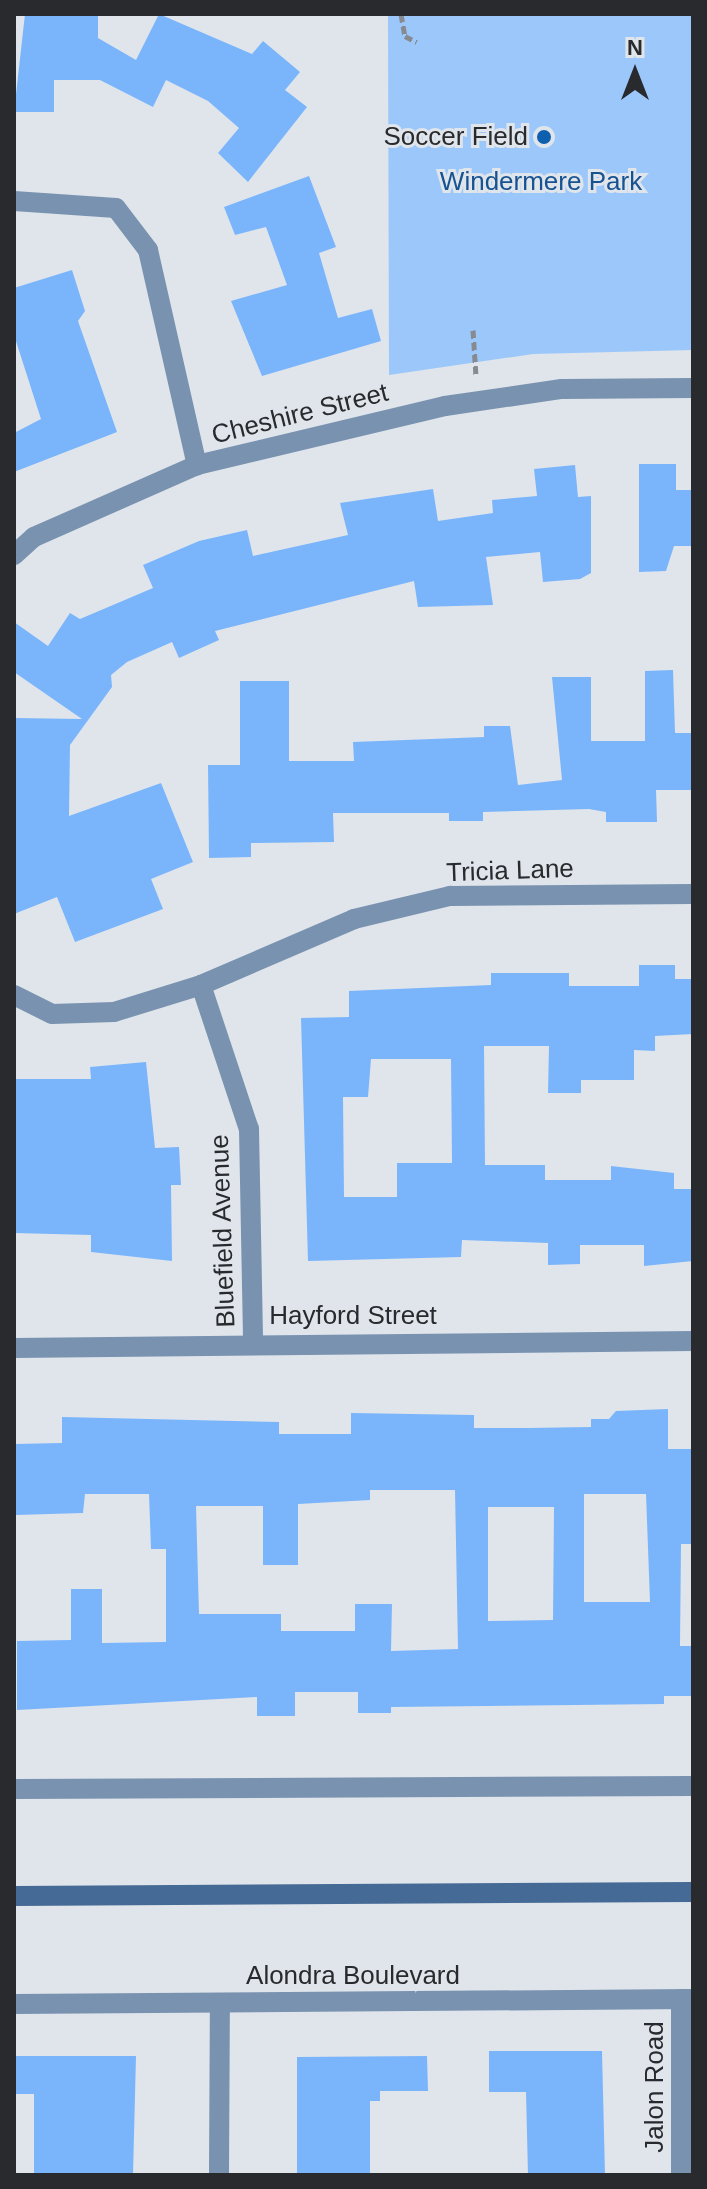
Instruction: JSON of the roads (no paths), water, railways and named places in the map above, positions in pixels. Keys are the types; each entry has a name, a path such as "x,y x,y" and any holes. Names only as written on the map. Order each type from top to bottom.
{"main road":[{"path":"14,1896 693,1892"}],"street":[{"name":"Cheshire Street","path":"14,201 116,208 148,250 197,465 477,401 562,389 693,388"},
{"path":"14,555 34,537 197,465"},
{"name":"Tricia Lane","path":"201,985 354,919 450,896 693,894"},
{"path":"14,995 52,1014 114,1012 201,985"},
{"name":"Bluefield Avenue","path":"201,985 249,1129 253,1343"},
{"name":"Hayford Street","path":"14,1348 253,1343 693,1341"},
{"path":"14,1789 693,1786"},
{"name":"Alondra Boulevard","path":"14,2004 687,1999"},
{"name":"Jalon Road","path":"681,2175 687,1999"},
{"path":"219,2175 220,2003"}],"place":[{"name":"Soccer Field","path":"544,137"}],"park label":[{"name":"Windermere Park","path":"541,182"}]}
